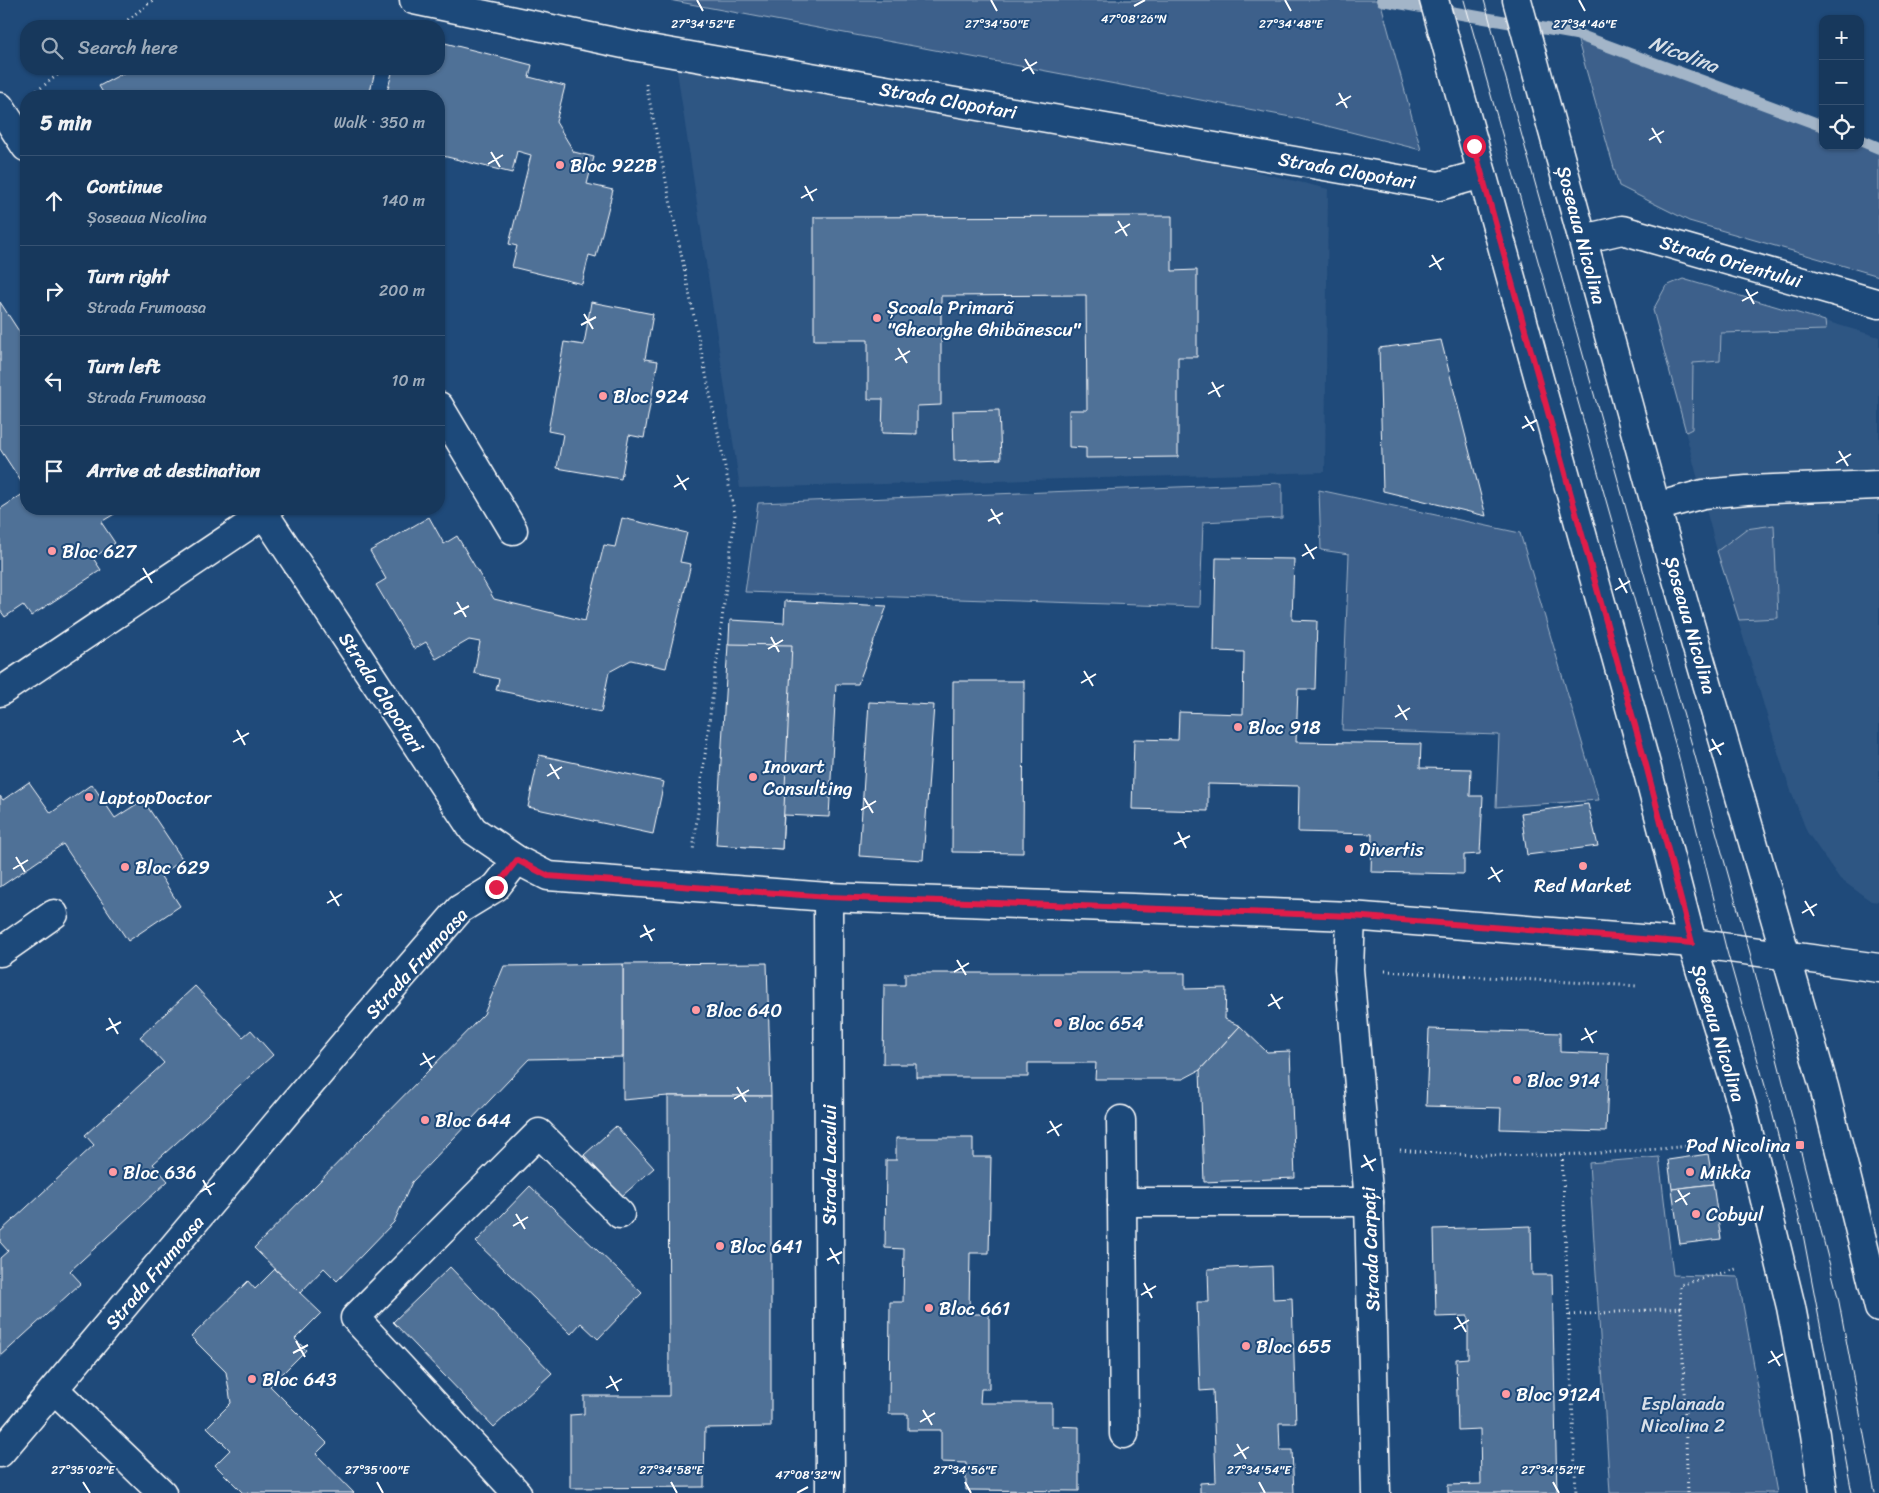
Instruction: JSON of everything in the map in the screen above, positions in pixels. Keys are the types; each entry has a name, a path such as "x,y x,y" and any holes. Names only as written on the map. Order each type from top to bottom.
{"street":[{"name":"Strada Clopotari","path":"414,0 638,46 1439,186 1482,174"},
{"name":"Șoseaua Nicolina","path":"1434,0 1646,765 1692,943 1742,1106 1791,1307 1815,1434 1822,1493"},
{"name":"Șoseaua Nicolina","path":"1517,0 1656,507 1787,956 1844,1162 1879,1308"},
{"path":"0,107 20,138"},
{"name":"Strada Orientului","path":"1584,239 1622,230 1879,304"},
{"path":"445,416 513,530"},
{"path":"1656,507 1703,494 1747,490 1879,485"},
{"path":"0,692 257,515"},
{"name":"Strada Clopotari","path":"266,515 472,830 517,860"},
{"path":"517,860 548,876 828,897 1351,916 1692,943 1879,968"},
{"name":"Strada Frumoasa","path":"0,1453 55,1390 365,1019 460,910 496,887 517,860"},
{"name":"Strada Lacului","path":"828,897 830,1493"},
{"path":"0,952 54,914"},
{"name":"Strada Carpați","path":"1351,916 1349,969 1369,1202 1376,1493"},
{"path":"1121,1120 1124,1434"},
{"path":"517,1493 354,1318 539,1133 620,1214"},
{"path":"1122,1202 1369,1202"},
{"path":"55,1390 162,1493"}],"path":[{"path":"128,20 154,0"},
{"path":"638,46 735,514 688,887"},
{"path":"38,90 57,75"},
{"path":"1349,969 1636,986"},
{"path":"1365,1146 1460,1156 1650,1150 1708,1144"},
{"path":"1562,1154 1576,1493"},
{"path":"1688,1493 1680,1285 1736,1269"},
{"path":"1570,1315 1680,1308"}],"shaded area":[{"path":"676,64 1179,153 1328,189 1325,472 740,488"},
{"path":"1683,279 1879,337 1879,902 1871,901 1840,879 1807,832 1785,775 1717,551 1653,310 1666,286"}],"green space":[{"path":"669,0 1380,0 1421,150 1296,118"},
{"path":"1576,34 1819,125 1819,150 1864,150 1864,142 1879,148 1879,276 1689,221 1619,186"},
{"path":"1683,279 1825,321 1826,330 1721,333 1720,361 1693,363 1692,429 1686,432 1653,310 1666,286"},
{"path":"1282,483 1282,518 1203,522 1200,607 745,592 758,503"},
{"path":"1319,490 1520,533 1599,800 1496,807 1499,735 1342,730 1349,554 1321,550"},
{"path":"1774,525 1778,618 1739,620 1717,551 1746,529"},
{"name":"Esplanada Nicolina 2","path":"1659,1157 1673,1275 1738,1277 1777,1493 1610,1493 1589,1163"}],"building":[{"name":"Bloc 922B","path":"445,43 532,65 529,77 565,86 556,122 574,152 594,157 587,184 613,190 596,257 589,255 582,284 512,267 517,246 509,244 531,155 517,151 512,173 445,156 445,90 388,90 391,75 445,75"},
{"path":"120,75 374,75 370,90 101,90 99,86"},
{"name":"Școala Primară \"Gheorghe Ghibănescu\"","path":"1172,216 1172,271 1197,270 1197,357 1178,357 1178,457 1086,458 1086,448 1069,447 1069,410 1087,410 1086,295 941,296 941,405 917,406 917,434 882,433 883,399 868,399 868,340 814,340 814,217"},
{"path":"0,302 20,333 20,480 0,449"},
{"name":"Bloc 924","path":"591,302 653,314 645,359 658,361 644,438 629,435 621,479 557,468 563,434 548,431 564,342 584,345"},
{"path":"1441,340 1486,516 1383,491 1379,348"},
{"path":"999,410 1001,459 954,461 953,411"},
{"name":"Bloc 627","path":"20,496 20,515 113,515 101,522 115,543 93,558 101,570 31,616 23,605 5,617 0,610 0,509"},
{"path":"429,517 444,544 457,536 494,599 585,621 604,545 615,547 622,518 687,533 680,562 691,564 666,668 631,660 609,672 601,712 496,690 499,679 474,673 480,642 469,640 436,659 426,642 414,649 376,585 386,579 370,551"},
{"name":"Bloc 918","path":"1216,558 1294,559 1292,620 1317,621 1315,689 1298,689 1296,742 1421,744 1420,768 1471,769 1470,796 1483,796 1480,854 1464,855 1464,874 1371,872 1372,834 1298,832 1299,786 1208,784 1208,811 1132,809 1134,739 1178,740 1179,712 1243,714 1244,652 1214,651"},
{"path":"785,601 887,606 858,684 836,684 829,817 784,815 782,849 732,846 734,821 719,820 730,620 784,623"},
{"name":"Inovart Consulting","path":"728,644 792,645 782,849 716,845"},
{"path":"953,681 1024,681 1023,853 952,852"},
{"path":"869,702 934,705 923,860 859,856"},
{"path":"539,755 664,782 653,834 528,807"},
{"name":"Bloc 629","path":"29,782 51,813 92,784 115,818 143,800 183,860 160,875 180,906 128,941 63,844 0,887 0,796 3,800"},
{"path":"1588,804 1598,846 1527,855 1521,813"},
{"name":"Bloc 640","path":"767,963 771,1096 668,1096 623,1100 623,964"},
{"name":"Bloc 644","path":"623,964 623,1057 529,1059 412,1182 394,1222 337,1281 324,1268 300,1293 254,1248 484,1014 504,966"},
{"name":"Bloc 654","path":"905,973 1185,973 1185,989 1226,988 1225,1019 1240,1026 1200,1070 1183,1079 1095,1079 1096,1063 1028,1063 1028,1077 916,1077 916,1064 883,1064 884,985 905,985"},
{"name":"Bloc 636","path":"195,986 243,1037 251,1030 273,1055 153,1164 168,1181 70,1271 81,1283 0,1357 0,1258 8,1251 0,1242 0,1232 94,1145 85,1135 164,1063 140,1037"},
{"path":"1240,1026 1267,1052 1290,1051 1295,1178 1204,1182 1200,1070"},
{"name":"Bloc 914","path":"1429,1029 1560,1033 1560,1052 1609,1054 1606,1132 1500,1129 1501,1108 1426,1106"},
{"name":"Bloc 641","path":"668,1096 771,1096 771,1427 705,1428 704,1487 570,1488 570,1415 584,1414 584,1396 669,1396"},
{"path":"616,1126 654,1168 622,1196 584,1155"},
{"name":"Bloc 661","path":"896,1138 973,1138 973,1157 991,1157 989,1253 970,1253 969,1314 989,1314 989,1389 981,1389 980,1403 1052,1403 1052,1426 1079,1427 1079,1491 966,1490 966,1463 941,1462 941,1430 908,1430 908,1414 889,1414 890,1302 903,1302 904,1249 885,1248 886,1160 896,1160"},
{"name":"Mikka","path":"1708,1154 1713,1184 1672,1189 1668,1160"},
{"name":"Cobyul","path":"1713,1184 1721,1239 1680,1244 1672,1189"},
{"path":"530,1186 642,1293 598,1339 581,1323 571,1334 476,1242"},
{"name":"Bloc 912A","path":"1531,1226 1532,1275 1552,1275 1557,1493 1448,1493 1448,1485 1481,1484 1480,1429 1458,1430 1456,1359 1468,1358 1468,1316 1436,1317 1434,1229"},
{"name":"Bloc 655","path":"1272,1266 1273,1299 1292,1298 1296,1423 1279,1423 1280,1450 1292,1450 1294,1493 1200,1493 1200,1483 1216,1482 1213,1390 1200,1391 1197,1302 1209,1302 1208,1269"},
{"path":"450,1267 552,1373 494,1427 393,1322"},
{"name":"Bloc 643","path":"275,1269 321,1313 295,1339 306,1350 270,1386 327,1443 316,1454 354,1493 243,1493 215,1465 230,1450 207,1427 231,1403 226,1372 191,1337 248,1281 255,1289"}],"waterway":[{"name":"Nicolina","path":"1382,0 1576,34 1819,125"},
{"name":"Nicolina","path":"1864,142 1879,148"}],"tram line":[{"path":"1464,0 1678,754 1726,948 1769,1100 1803,1234 1852,1493"},
{"path":"1484,0 1750,953 1838,1297 1875,1493"}],"place":[{"name":"Bloc 922B","path":"560,165"},
{"name":"Școala Primară \"Gheorghe Ghibănescu\"","path":"877,318"},
{"name":"Bloc 924","path":"603,396"},
{"name":"Bloc 627","path":"52,551"},
{"name":"Bloc 918","path":"1238,727"},
{"name":"Inovart Consulting","path":"753,777"},
{"name":"LaptopDoctor","path":"89,797"},
{"name":"Divertis","path":"1349,849"},
{"name":"Red Market","path":"1583,866"},
{"name":"Bloc 629","path":"125,867"},
{"name":"Bloc 640","path":"696,1010"},
{"name":"Bloc 654","path":"1058,1023"},
{"name":"Bloc 914","path":"1517,1080"},
{"name":"Bloc 644","path":"425,1120"},
{"name":"Pod Nicolina","path":"1800,1145"},
{"name":"Bloc 636","path":"113,1172"},
{"name":"Mikka","path":"1690,1172"},
{"name":"Cobyul","path":"1696,1214"},
{"name":"Bloc 641","path":"720,1246"},
{"name":"Bloc 661","path":"929,1308"},
{"name":"Bloc 655","path":"1246,1346"},
{"name":"Bloc 643","path":"252,1379"},
{"name":"Bloc 912A","path":"1506,1394"}],"route":[{"path":"496,887 517,860 548,876 828,897 1351,916 1594,937 1692,943 1646,765 1474,146"}]}
